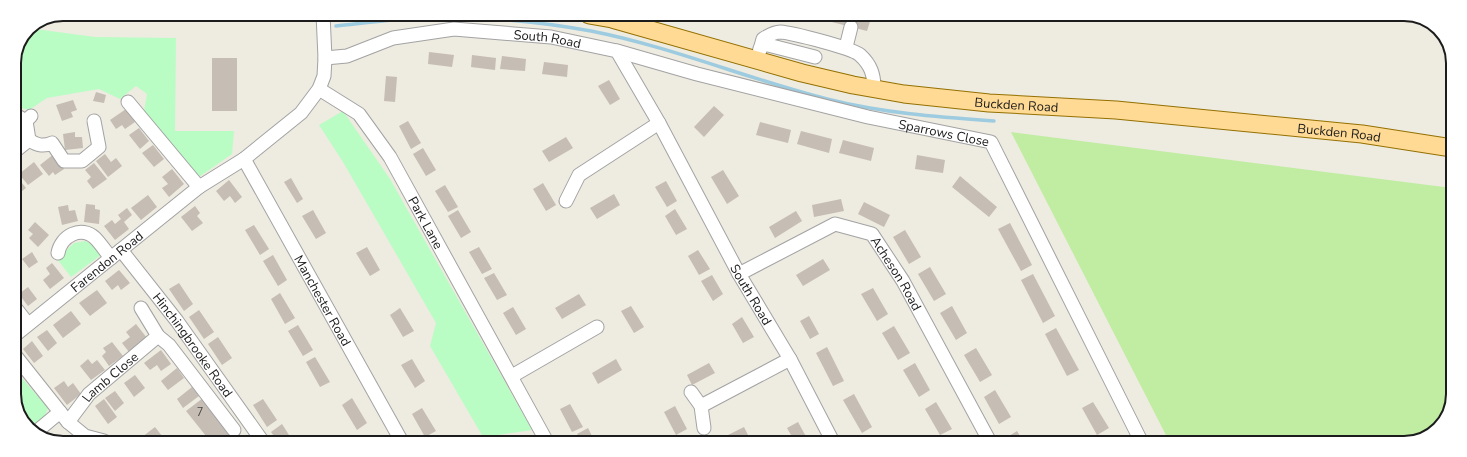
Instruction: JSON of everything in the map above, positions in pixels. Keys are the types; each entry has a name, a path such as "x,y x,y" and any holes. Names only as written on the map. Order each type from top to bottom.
{"main road":[{"name":"Buckden Road","path":"627,21 759,55 802,73 874,88 989,103 1116,110 1362,134 1446,147"}],"street":[{"name":"Farendon Road","path":"21,330 199,187 244,159 301,113 319,89 324,76 325,58 323,21"},
{"path":"846,48 851,27"},
{"name":"South Road","path":"325,58 347,56 393,38 454,30 551,36 617,51 659,123 739,274 790,359 830,436"},
{"path":"759,55 763,39 779,32 846,48 860,55 868,65 874,76 874,88"},
{"path":"759,55 763,46 768,45 815,57"},
{"name":"Sparrows Close","path":"617,51 697,74 868,117 991,142 1138,436"},
{"name":"Park Lane","path":"319,89 359,114 390,157 544,436"},
{"path":"128,102 199,187"},
{"path":"21,116 29,118 29,140"},
{"path":"29,140 37,145 46,146 52,143 64,160 82,161 100,146 94,121"},
{"path":"566,201 579,175 659,123"},
{"path":"21,146 29,140"},
{"name":"Manchester Road","path":"244,159 399,436"},
{"name":"Acheson Road","path":"739,274 835,224 872,234 903,281 987,436"},
{"name":"Hinchingbrooke Road","path":"58,253 59,245 66,237 76,232 85,233 95,237 116,254 177,321 259,436"},
{"path":"141,308 158,336 169,345 234,430"},
{"path":"21,315 28,324"},
{"path":"512,376 598,327"},
{"name":"Lamb Close","path":"40,430 64,417 158,336"},
{"path":"701,406 790,359"},
{"path":"21,363 80,436"},
{"path":"691,392 701,406 704,428"}],"green space":[{"path":"37,29 95,37 176,38 175,131 234,131 232,154 199,177 144,111 147,94 136,86 120,99 99,89 47,98 29,110 21,108 21,62 24,47 28,39"},
{"path":"343,111 390,179 532,430 482,436 430,346 436,323 343,162 319,125"},
{"path":"1011,132 1446,187 1446,400 1442,413 1436,422 1418,434 1410,436 1166,436"},
{"path":"85,241 94,245 101,255 71,277 57,259 74,243"},
{"path":"21,377 48,408 44,418 35,425 23,408 21,397"}],"building":[{"path":"828,21 870,21 867,31"},
{"path":"429,52 454,55 452,67 428,64"},
{"path":"472,55 496,58 495,70 471,67"},
{"path":"502,56 526,59 525,71 500,69"},
{"path":"212,58 237,58 237,111 212,111"},
{"path":"544,62 568,65 567,77 542,74"},
{"path":"386,76 397,77 395,102 384,101"},
{"path":"609,80 620,99 610,105 598,86"},
{"path":"96,92 106,95 104,103 93,101"},
{"path":"73,100 77,110 71,112 73,117 62,121 56,105"},
{"path":"714,106 724,115 704,137 694,127"},
{"path":"126,109 135,122 125,129 122,125 116,129 110,120"},
{"path":"408,121 421,143 411,149 399,126"},
{"path":"760,122 791,130 788,143 756,135"},
{"path":"139,128 149,141 140,149 129,135"},
{"path":"801,131 832,139 829,153 797,144"},
{"path":"75,132 75,137 82,137 83,148 65,150 63,134"},
{"path":"566,137 573,148 549,162 542,151"},
{"path":"843,140 874,148 871,161 839,153"},
{"path":"153,145 164,159 154,167 142,153"},
{"path":"423,148 436,170 426,176 413,154"},
{"path":"54,154 64,169 55,175 53,172 49,176 40,165"},
{"path":"105,154 111,162 116,158 122,166 108,177 96,161"},
{"path":"917,155 945,160 943,173 915,169"},
{"path":"34,162 43,174 28,185 21,176 21,172"},
{"path":"94,163 107,179 93,189 87,181 91,177 85,170"},
{"path":"172,169 184,184 169,197 162,188 168,184 162,177"},
{"path":"723,170 739,196 727,204 711,177"},
{"path":"960,176 997,207 989,217 952,187"},
{"path":"291,178 303,199 297,203 284,182"},
{"path":"229,180 242,197 235,203 230,196 224,201 216,191"},
{"path":"666,181 677,201 667,207 655,187"},
{"path":"21,182 26,188 21,192"},
{"path":"543,183 556,205 546,211 533,189"},
{"path":"445,185 458,207 448,212 435,191"},
{"path":"614,194 620,205 597,219 590,208"},
{"path":"148,195 157,207 141,220 131,208"},
{"path":"841,199 844,211 814,217 812,205"},
{"path":"864,202 890,215 884,227 858,214"},
{"path":"86,204 95,205 95,209 100,210 99,224 84,222"},
{"path":"68,205 69,211 75,210 78,221 62,225 58,207"},
{"path":"195,206 200,213 197,216 203,223 192,231 181,217"},
{"path":"127,208 132,215 124,222 129,229 115,240 104,226 112,220 115,224 121,219 118,215"},
{"path":"675,209 687,229 676,235 665,216"},
{"path":"313,210 326,233 316,239 302,216"},
{"path":"458,210 471,232 461,238 448,216"},
{"path":"796,211 802,221 775,238 769,227"},
{"path":"35,222 49,235 38,247 29,238 33,234 28,230"},
{"path":"1010,223 1032,265 1021,271 998,229"},
{"path":"254,225 269,249 260,255 245,230"},
{"path":"905,230 921,257 909,264 893,237"},
{"path":"367,247 380,270 370,276 356,253"},
{"path":"479,247 492,269 482,274 469,252"},
{"path":"698,250 710,269 699,275 688,256"},
{"path":"32,252 38,262 29,268 22,259"},
{"path":"273,255 287,280 278,286 263,261"},
{"path":"823,259 830,270 803,286 796,275"},
{"path":"52,263 64,278 50,289 43,280 50,274 46,268"},
{"path":"930,267 946,294 934,301 918,274"},
{"path":"119,270 130,283 121,290 118,285 112,290 105,281"},
{"path":"494,273 507,295 497,300 484,278"},
{"path":"1033,274 1055,316 1043,323 1021,280"},
{"path":"712,275 723,294 713,301 701,281"},
{"path":"179,283 193,304 184,311 169,289"},
{"path":"28,287 37,299 28,306 21,297 21,292"},
{"path":"873,288 888,314 877,321 861,294"},
{"path":"97,290 107,303 90,316 79,303"},
{"path":"280,293 295,318 285,324 271,299"},
{"path":"579,294 586,305 562,319 555,308"},
{"path":"631,306 644,327 634,333 621,311"},
{"path":"952,306 967,333 956,340 940,313"},
{"path":"513,307 526,329 516,335 503,313"},
{"path":"400,308 414,331 403,337 390,315"},
{"path":"199,310 214,332 204,339 189,317"},
{"path":"71,311 81,324 63,338 53,325"},
{"path":"809,316 819,334 810,339 800,321"},
{"path":"742,317 754,337 743,343 732,324"},
{"path":"136,324 147,338 129,352 122,343 130,337 126,332"},
{"path":"298,325 313,350 303,356 288,331"},
{"path":"894,326 910,353 898,360 882,333"},
{"path":"1056,328 1079,370 1067,376 1045,334"},
{"path":"47,330 57,343 48,351 37,337"},
{"path":"218,337 232,358 222,365 208,344"},
{"path":"32,341 43,356 34,363 23,349"},
{"path":"112,342 123,356 109,366 102,356 106,352 103,348"},
{"path":"827,347 844,381 833,386 816,353"},
{"path":"976,348 992,375 980,382 964,355"},
{"path":"161,350 171,364 161,371 157,365 150,370 144,363"},
{"path":"315,357 330,382 320,387 306,362"},
{"path":"88,359 92,364 97,360 105,370 91,380 80,366"},
{"path":"412,359 425,381 415,388 401,365"},
{"path":"616,359 622,370 598,384 592,373"},
{"path":"709,363 715,373 692,385 687,375"},
{"path":"915,363 930,390 919,397 903,370"},
{"path":"177,368 184,378 168,390 161,381"},
{"path":"135,375 145,388 134,397 124,383"},
{"path":"64,381 68,387 73,383 81,394 67,405 54,388"},
{"path":"192,387 199,396 183,408 177,399"},
{"path":"995,390 1011,417 999,424 984,397"},
{"path":"115,391 124,403 115,411 105,398"},
{"path":"854,394 872,427 862,433 843,400"},
{"path":"203,398 232,436 206,436 186,411"},
{"path":"352,398 367,423 357,430 342,405"},
{"path":"104,399 117,417 108,424 95,406"},
{"path":"263,399 277,420 267,427 253,405"},
{"path":"936,402 952,429 940,435 925,409"},
{"path":"1093,402 1109,428 1097,435 1082,408"},
{"path":"570,404 583,427 572,432 560,409"},
{"path":"675,406 687,429 676,435 664,412"},
{"path":"422,408 436,431 424,436 412,414"},
{"path":"798,422 806,436 792,436 787,428"},
{"path":"282,424 289,436 274,436 271,432"},
{"path":"155,427 162,436 143,436"},
{"path":"744,427 748,436 726,436"},
{"path":"588,428 592,436 578,436 577,434"},
{"path":"1017,431 1020,436 1009,436"}],"waterway":[{"path":"336,26 383,21"},
{"path":"518,21 550,24 621,38 680,54 798,91 848,104 910,114 994,121"}]}
